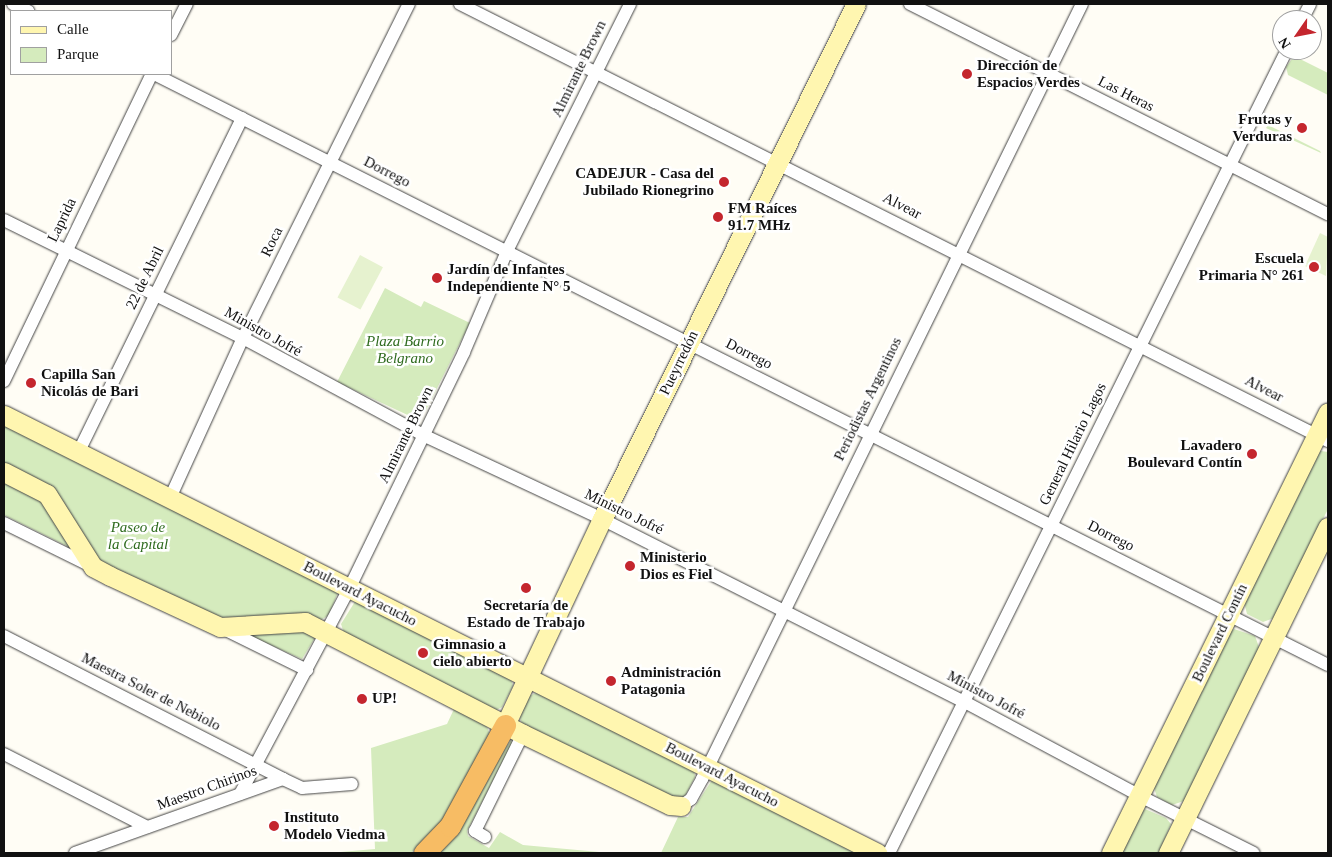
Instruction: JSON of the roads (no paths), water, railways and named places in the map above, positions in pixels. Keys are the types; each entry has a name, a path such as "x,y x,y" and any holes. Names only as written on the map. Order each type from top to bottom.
{"highway":[{"path":"424,853 450,826 514,729"}],"main road":[{"name":"Pueyrredón","path":"514,729 528,678 602,519 856,4"},
{"name":"Boulevard Contín","path":"1111,853 1230,614 1323,438 1328,412"},
{"name":"Boulevard Ayacucho","path":"4,415 878,853"},
{"path":"4,472 47,494 93,567 220,627 305,622 514,729 670,805 681,806"},
{"path":"1168,853 1328,527"}],"street":[{"path":"13,4 26,10"},
{"path":"172,33 187,4"},
{"name":"Roca","path":"170,498 243,338 409,4"},
{"name":"Alvear","path":"460,4 1140,344 1323,438"},
{"name":"Almirante Brown","path":"240,794 308,670 349,589 464,352 507,251 630,4"},
{"name":"Las Heras","path":"910,4 1328,214"},
{"name":"Periodistas Argentinos","path":"681,806 691,799 707,768 782,610 1082,4"},
{"name":"General Hilario Lagos","path":"889,853 1282,60"},
{"name":"Laprida","path":"4,381 65,249 152,75"},
{"name":"Dorrego","path":"155,75 690,342 1328,665"},
{"name":"22 de Abril","path":"78,453 154,294 242,118"},
{"name":"Ministro Jofré","path":"4,220 243,338 423,435 602,519 963,701 1140,796 1254,853"},
{"path":"4,522 93,567"},
{"path":"220,627 308,670"},
{"name":"Maestra Soler de Nebiolo","path":"4,636 283,778"},
{"path":"485,837 475,831 514,729"},
{"path":"4,754 147,827"},
{"path":"283,778 302,788 352,784"},
{"name":"Maestro Chirinos","path":"75,853 283,778"}],"place":[{"name":"Dirección de Espacios Verdes","path":"967,74"},
{"name":"Frutas y Verduras","path":"1302,128"},
{"name":"CADEJUR - Casa del Jubilado Rionegrino","path":"724,182"},
{"name":"FM Raíces 91.7 MHz","path":"718,217"},
{"name":"Escuela Primaria N° 261","path":"1314,267"},
{"name":"Jardín de Infantes Independiente N° 5","path":"437,278"},
{"name":"Capilla San Nicolás de Bari","path":"31,383"},
{"name":"Lavadero Boulevard Contín","path":"1252,454"},
{"name":"Ministerio Dios es Fiel","path":"630,566"},
{"name":"Secretaría de Estado de Trabajo","path":"526,588"},
{"name":"Gimnasio a cielo abierto","path":"423,653"},
{"name":"Administración Patagonia","path":"611,681"},
{"name":"UP!","path":"362,699"},
{"name":"Instituto Modelo Viedma","path":"274,826"}],"park label":[{"name":"Plaza Barrio Belgrano","path":"405,350"},
{"name":"Paseo de la Capital","path":"138,536"}]}
